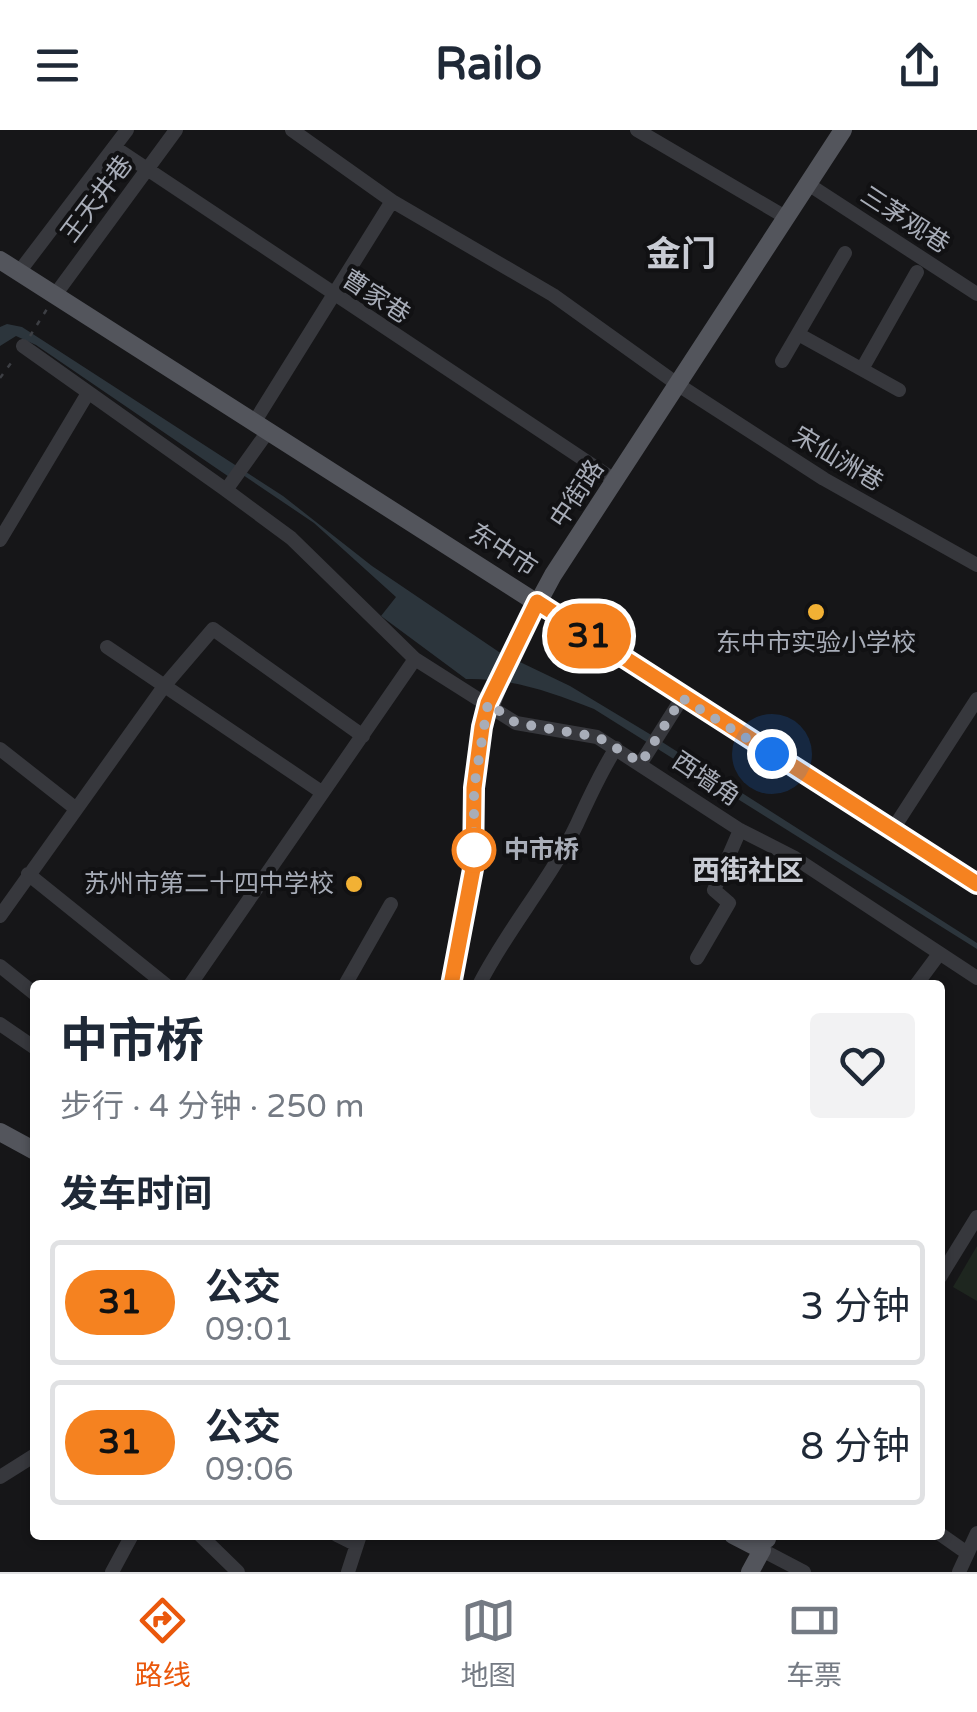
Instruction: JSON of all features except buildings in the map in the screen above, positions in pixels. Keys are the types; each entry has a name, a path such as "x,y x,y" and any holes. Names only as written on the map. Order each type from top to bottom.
{"main road":[{"name":"中街路","path":"451,980 473,869 474,788 491,697 537,602 842,130"},
{"name":"东中市","path":"0,260 977,884"},
{"path":"0,1132 30,1149"},
{"path":"750,1572 765,1540"}],"street":[{"name":"王天井巷","path":"19,272 127,130"},
{"name":"王天井巷","path":"54,295 176,130"},
{"path":"292,130 392,202 553,294 680,386"},
{"path":"637,130 787,218"},
{"name":"曹家巷","path":"114,147 616,480"},
{"name":"三茅观巷","path":"808,184 977,294"},
{"path":"228,487 242,468 334,296 392,202"},
{"path":"782,361 845,253"},
{"path":"862,369 917,272"},
{"path":"798,334 899,390"},
{"name":"西墙角","path":"23,346 228,487 291,538 415,659 491,697 516,723 598,737 645,758 740,830 796,858 977,978"},
{"name":"宋仙洲巷","path":"680,386 824,480 977,564"},
{"path":"0,540 88,392"},
{"path":"0,916 164,685 213,628 363,736"},
{"path":"107,648 320,791"},
{"path":"193,980 320,791 415,659"},
{"path":"645,758 682,698"},
{"path":"893,829 977,700"},
{"path":"482,980 499,945 577,824 585,799 616,748"},
{"path":"0,749 75,808"},
{"path":"697,958 729,903 714,890 740,830"},
{"path":"28,874 160,980"},
{"path":"349,980 392,904"},
{"path":"920,980 938,954"},
{"path":"0,966 30,990"},
{"path":"0,1024 30,1045"},
{"path":"945,1269 977,1217"},
{"path":"0,1477 30,1458"},
{"path":"959,1572 977,1533"},
{"path":"945,1538 967,1553"},
{"path":"112,1572 129,1540"},
{"path":"205,1540 238,1572"},
{"path":"348,1572 357,1540"},
{"path":"765,1540 804,1572"}],"path":[{"path":"0,378 41,321"}],"shaded area":[{"path":"0,327 22,327 283,496 372,566 499,652 570,686 648,733 977,943 977,949 594,709 531,687 466,679 381,616 396,597 314,523 243,475 238,483 36,345 16,336 0,346"},
{"path":"977,1246 977,1301 953,1287"}],"bus line":[{"name":"31","path":"452,980 473,869 474,788 482,727 488,703 537,602 977,884"}],"place":[{"name":"东中市实验小学校","path":"816,612"},
{"name":"中市桥","path":"474,850"},
{"name":"苏州市第二十四中学校","path":"354,884"}],"district":[{"name":"金门","path":"681,255"},
{"name":"西街社区","path":"748,871"}],"route":[{"path":"474,850 474,788 488,703 516,723 598,737 641,763 682,698 772,754"}]}
